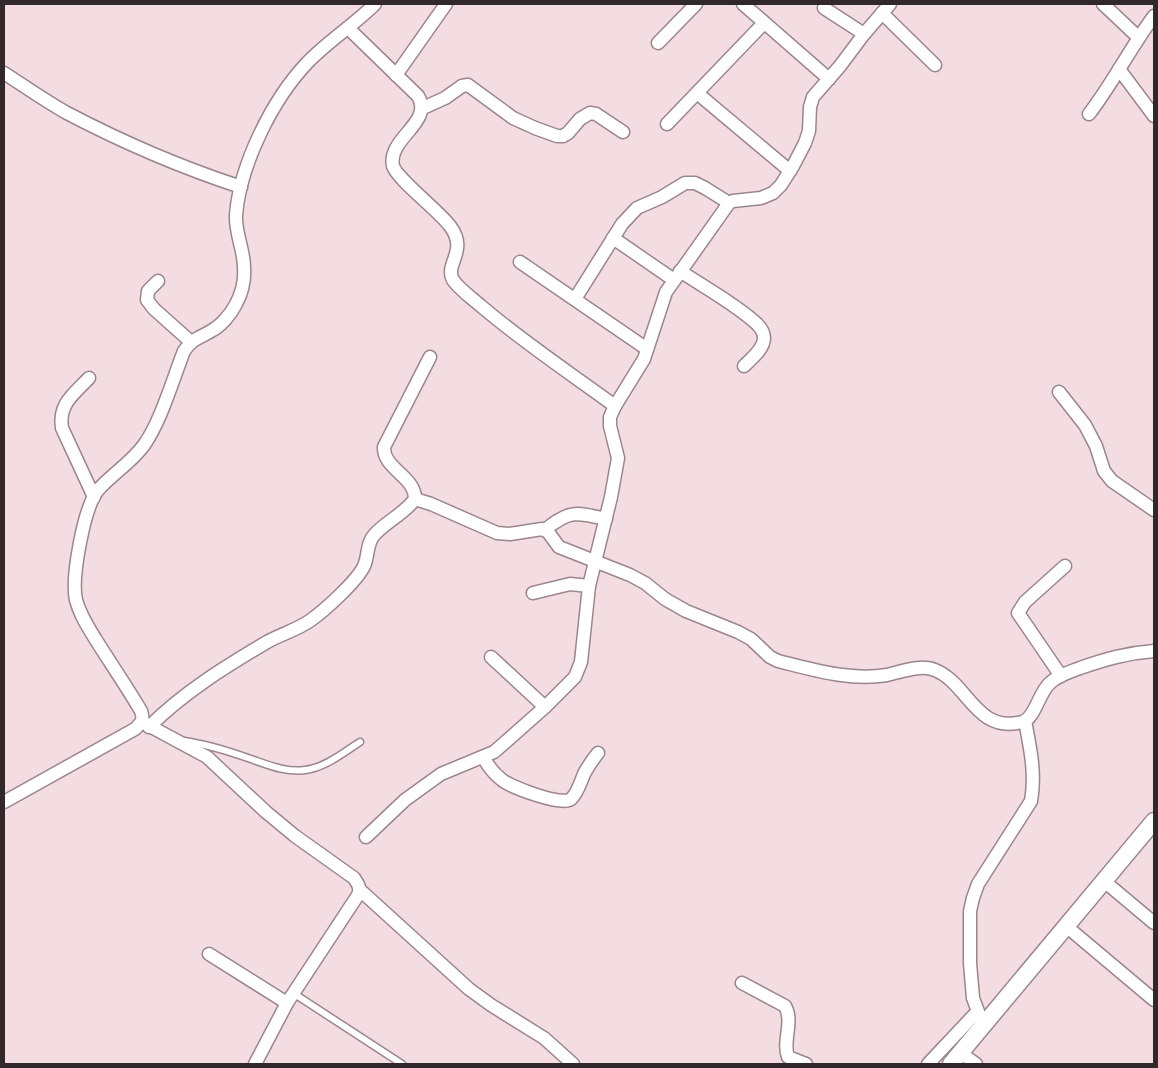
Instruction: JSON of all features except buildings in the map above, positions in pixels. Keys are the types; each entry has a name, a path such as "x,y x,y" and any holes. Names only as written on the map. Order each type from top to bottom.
{"street":[{"path":"375,4 307,63 275,105 264,127 237,202 236,221 245,266 242,290 236,306 222,323 191,342 184,351 153,429 144,444 136,455 107,481 89,505 82,532 75,580 75,599 82,617 140,711 145,724 207,757 266,812 295,836 354,878 360,890 469,989 491,1006 544,1038 573,1064"},
{"path":"396,75 446,4"},
{"path":"658,43 696,4"},
{"path":"743,4 829,78"},
{"path":"1103,4 1138,37"},
{"path":"824,8 864,34"},
{"path":"366,837 405,800 441,774 483,757 500,747 545,707 574,676 581,662 589,586 612,497 618,458 610,426 610,417 644,359 666,292 729,203 732,201 761,198 773,193 799,156 809,131 810,107 813,97 886,8 935,65"},
{"path":"1089,114 1138,37 1154,16"},
{"path":"667,124 764,23"},
{"path":"348,28 422,102 423,108 420,115 398,145 393,164 395,171 440,214 452,228 458,239 458,249 451,272 452,278 459,287 496,319 615,406"},
{"path":"1119,69 1154,116"},
{"path":"4,73 63,110 110,135 190,170 241,187"},
{"path":"423,108 445,98 468,84 513,118 557,136 563,136 568,133 580,119 590,113 596,114 623,132"},
{"path":"697,93 790,171"},
{"path":"575,299 622,224 637,208 662,197 685,183 695,183 729,203"},
{"path":"613,238 735,307 758,324 762,329 763,344 744,366"},
{"path":"520,262 647,349"},
{"path":"158,282 148,291 147,300 154,309 191,342"},
{"path":"416,499 416,494 412,488 386,459 384,447 430,357"},
{"path":"89,378 66,403 60,417 62,428 94,496"},
{"path":"1059,392 1085,425 1096,446 1104,471 1112,481 1154,510"},
{"path":"416,499 496,533 510,534 545,530 559,546 630,575 686,611 751,639 770,657 778,661 840,675 869,677 923,668 934,669 953,683 983,715 992,720 1008,723 1025,720 1031,716 1042,692 1050,682 1060,676 1116,656 1132,652 1154,651"},
{"path":"4,802 145,724 212,675 268,642 302,626 317,615 358,576 364,566 370,541 375,534 402,513 416,499"},
{"path":"545,530 569,514 582,513 606,519"},
{"path":"1060,676 1018,613 1025,602 1065,566"},
{"path":"534,593 570,584 589,586"},
{"path":"491,657 545,707"},
{"path":"980,1018 973,998 970,963 970,911 978,884 1031,801 1034,786 1033,767 1025,720"},
{"path":"483,757 489,768 504,781 516,787 567,802 576,793 586,769 598,753"},
{"path":"928,1064 980,1018 1066,926 1153,825"},
{"path":"1104,881 1154,923"},
{"path":"255,1064 290,998 360,890"},
{"path":"1066,926 1154,1000"},
{"path":"209,954 290,998"},
{"path":"742,983 785,1006 788,1013 786,1052 788,1057 806,1064"},
{"path":"976,1064 956,1058 980,1018"}],"lane":[{"path":"173,740 194,742 225,750 288,770 305,770 319,767 360,742"},
{"path":"290,998 402,1064"}]}
